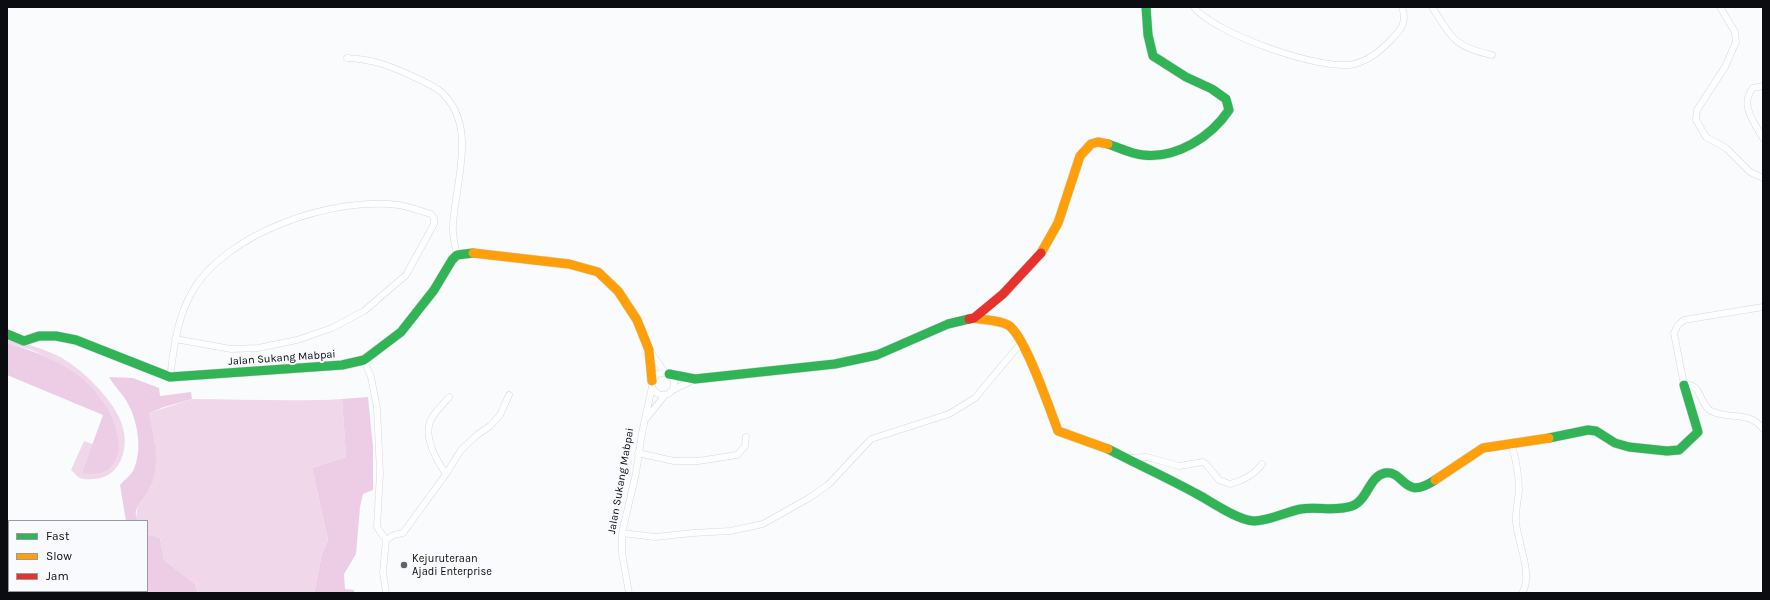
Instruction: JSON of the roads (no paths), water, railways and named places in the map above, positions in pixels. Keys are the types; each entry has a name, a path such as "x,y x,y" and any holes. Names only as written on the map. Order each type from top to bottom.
{"street":[{"path":"974,318 1003,294 1039,256 1058,223 1080,156 1085,148 1094,142 1143,155 1157,155 1175,152 1214,126 1226,116 1229,110 1226,99 1212,89 1186,77 1153,56 1148,35 1146,7"},
{"path":"1194,7 1198,12 1218,27 1240,38 1329,65 1353,65 1368,60 1382,49 1402,28 1404,15 1402,7"},
{"path":"1432,7 1448,33 1460,45 1478,52 1492,55"},
{"path":"1720,7 1735,32 1736,42 1725,67 1697,110 1696,120 1706,137 1726,148 1750,172 1763,178"},
{"path":"347,58 366,59 401,71 440,91 449,100 456,116 462,144 453,227 456,255"},
{"path":"1763,86 1753,88 1748,94 1746,102 1750,116 1763,138"},
{"path":"170,377 175,338 182,310 192,291 212,264 252,238 274,227 331,209 359,205 399,205 431,214 434,218 434,224 406,275 380,299 352,319 297,340 258,348 231,350 175,338"},
{"name":"Jalan Sukang Mabpai","path":"7,334 24,341 36,335 62,336 110,352 152,372 170,377 328,367 364,360 400,332 415,316 434,290 456,255 475,252 569,264 593,269 604,276 618,291 631,309 649,350 667,374"},
{"path":"695,379 668,393 657,393 652,384 657,374 667,374 695,379 835,364 877,355 948,324 974,318 1008,325 1015,332 1032,364 1058,431 1104,447 1196,493 1235,515 1253,521 1267,519 1301,509 1340,509 1353,506 1364,497 1376,477 1385,473 1394,474 1408,487 1424,488 1484,448 1511,443 1529,442 1588,430 1596,431 1615,443 1629,447 1667,451 1679,450 1698,432 1684,385 1674,333 1678,325 1684,320 1692,318 1763,307"},
{"path":"622,533 655,537 693,532 730,531 763,524 809,498 830,484 871,439 948,414 975,398 1021,344"},
{"name":"Jalan Sukang Mabpai","path":"629,593 622,553 622,533 636,473 638,453 652,384 649,350"},
{"path":"364,360 371,377 377,408 380,473 377,526 386,540 383,572 386,593"},
{"path":"667,374 674,381 674,387 668,393"},
{"path":"1684,385 1688,384 1696,389 1699,392 1704,406 1710,411 1724,415 1745,416 1760,425 1763,429"},
{"name":"Jalan Sukang Mabpai","path":"644,421 668,393"},
{"path":"386,540 394,535 403,533 446,474 461,450 500,416 509,395"},
{"path":"446,474 433,450 428,432 430,422 449,397"},
{"path":"638,453 674,460 706,460 737,455 745,446 746,437"},
{"path":"1511,443 1518,468 1519,492 1516,521 1525,563 1526,582 1522,593"},
{"path":"1124,458 1147,457 1179,466 1203,462 1224,484 1239,482 1262,464"}],"place":[{"name":"Kejuruteraan Ajadi Enterprise","path":"404,565"}]}
